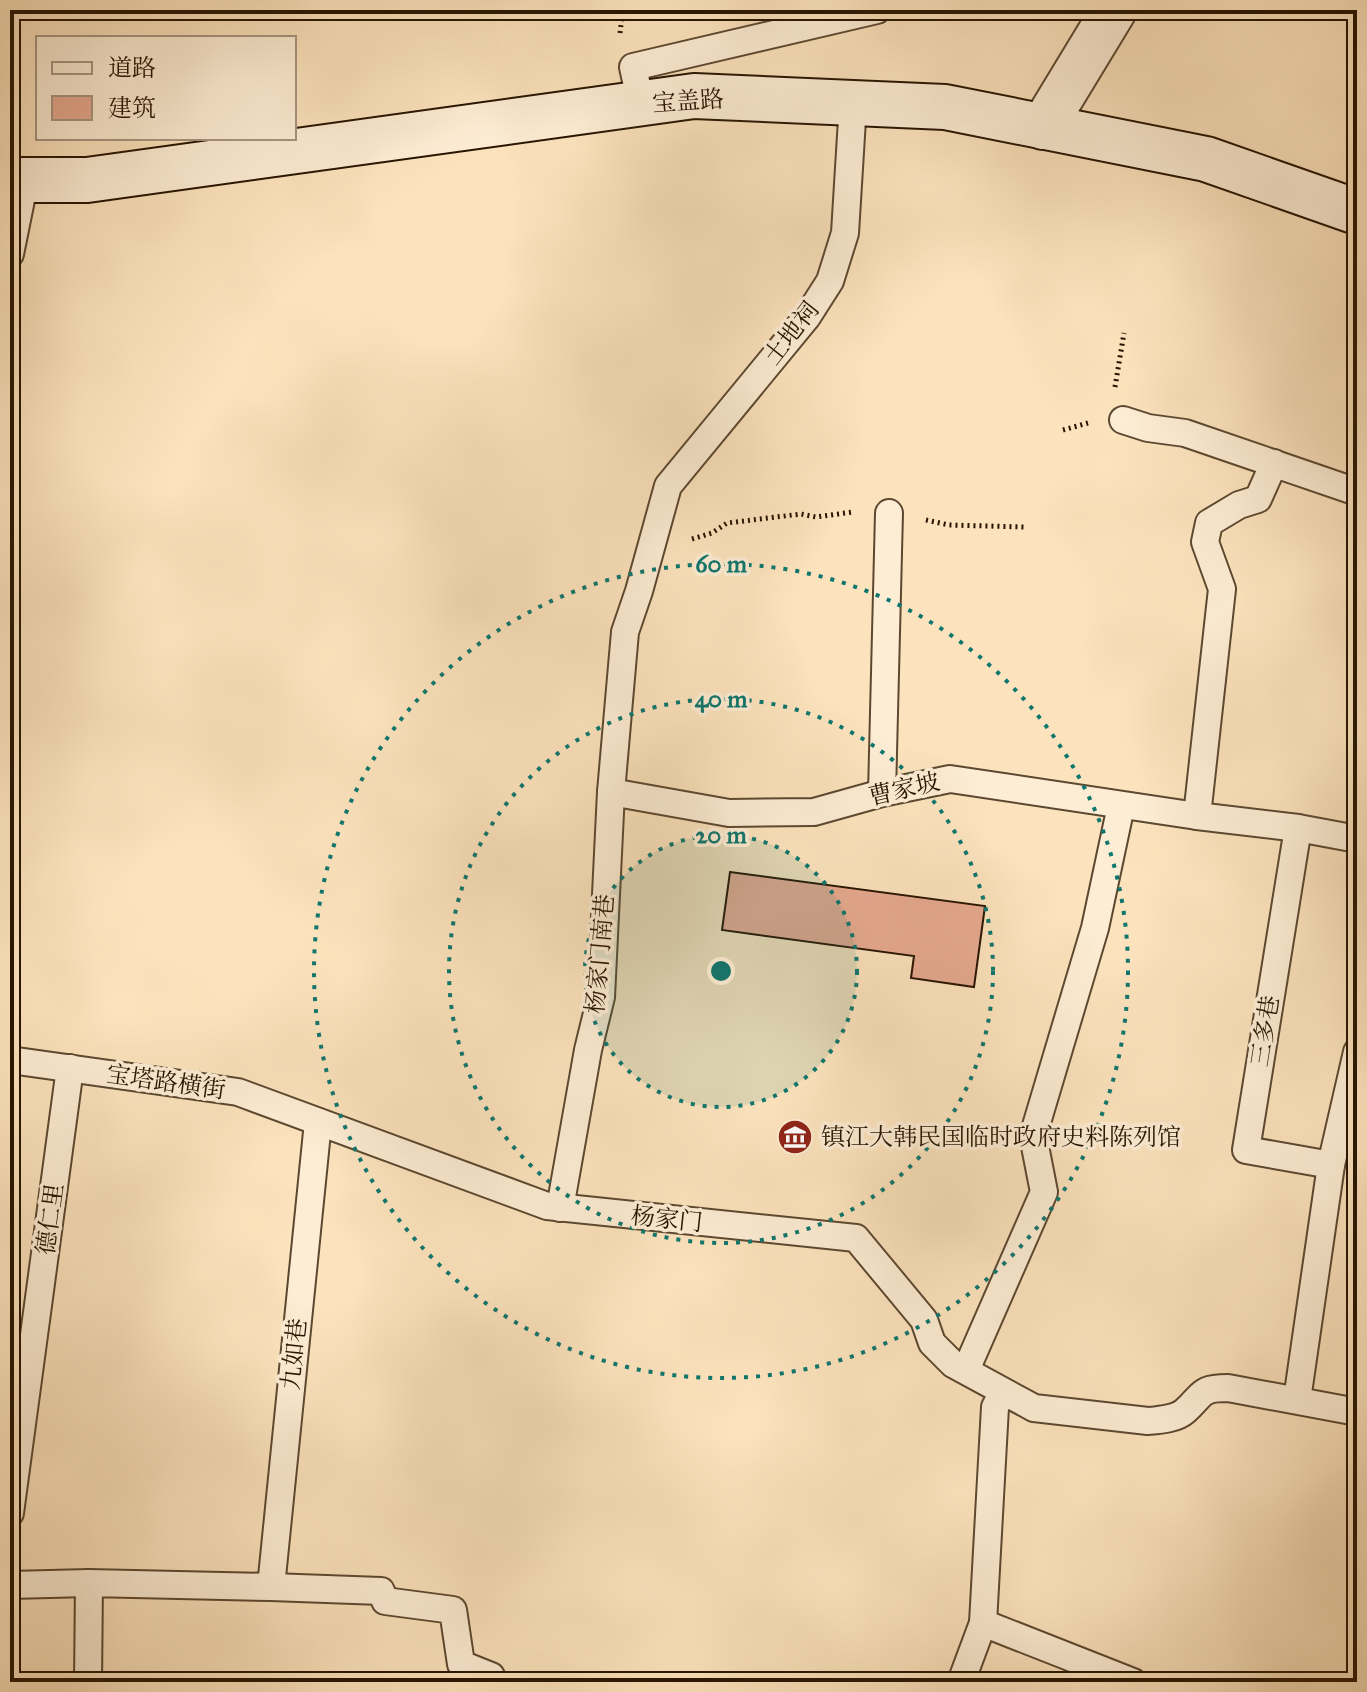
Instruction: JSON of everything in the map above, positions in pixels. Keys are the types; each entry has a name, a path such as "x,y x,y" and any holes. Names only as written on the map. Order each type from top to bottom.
{"street":[{"path":"1043,127 1114,10"},
{"name":"宝盖路","path":"17,180 87,180 694,96 945,107 1206,159 1357,212"}],"lane":[{"path":"641,104 633,67 877,10"},
{"name":"土地祠","path":"611,792 625,632 668,486 807,317 830,281 845,233 853,103"},
{"path":"10,254 17,180"},
{"path":"1123,420 1148,428 1185,433 1357,492"},
{"path":"1197,816 1222,589 1205,542 1209,523 1239,505 1258,499 1274,463"},
{"path":"882,793 889,513"},
{"name":"曹家坡","path":"611,792 729,813 814,812 882,793 950,779 1357,839"},
{"name":"杨家门南巷","path":"560,1208 588,1050 601,997 611,792"},
{"path":"966,1370 1044,1192 1033,1136 1095,928 1121,806"},
{"name":"三多巷","path":"1298,828 1246,1150 1331,1165"},
{"path":"1297,1400 1331,1165 1357,1052"},
{"name":"宝塔路横街","path":"10,1060 238,1092 318,1122"},
{"name":"德仁里","path":"10,1513 70,1068"},
{"name":"杨家门","path":"318,1122 547,1206 856,1238 924,1320 932,1343 953,1364 1034,1408 1148,1421 1164,1420 1184,1413 1201,1392 1209,1388 1228,1388 1357,1412"},
{"name":"九如巷","path":"271,1587 318,1122"},
{"path":"961,1682 983,1623 995,1407 1003,1392"},
{"path":"88,1682 89,1583"},
{"path":"10,1585 89,1583 381,1591 385,1601 453,1610 461,1664 491,1676 494,1682"},
{"path":"983,1623 1133,1682"}],"path":[{"path":"1113,393 1124,333"},
{"path":"656,534 692,539 712,533 727,523 801,514 816,517 843,511 889,513 949,525 1025,527"}],"building":[{"path":"730,872 985,906 974,987 911,978 914,956 722,930"}],"place":[{"name":"镇江大韩民国临时政府史料陈列馆","path":"795,1137"}]}
